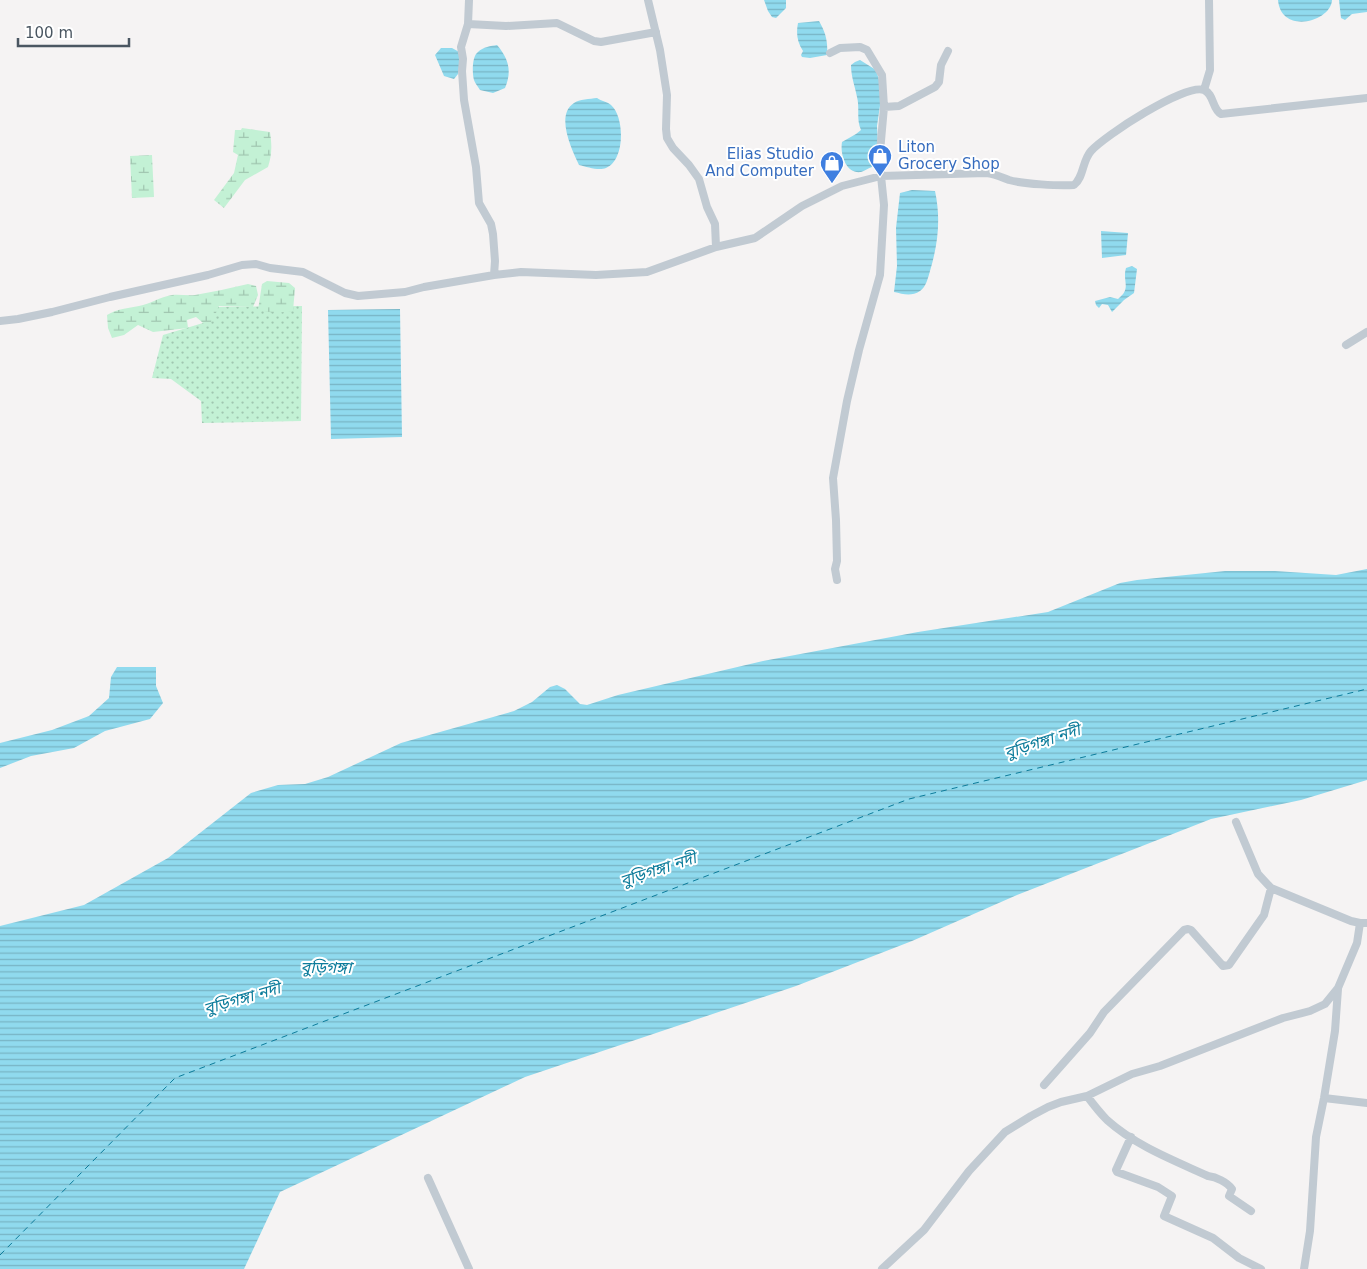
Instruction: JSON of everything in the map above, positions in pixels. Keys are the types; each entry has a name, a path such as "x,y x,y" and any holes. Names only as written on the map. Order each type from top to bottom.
{"street":[{"path":"469,0 468,24 461,47 464,59 462,72 464,100 476,167 479,203 492,224 495,246 494,275"},
{"path":"648,0 656,32 667,94 667,138 699,179 715,224 716,247"},
{"path":"1204,90 1210,70 1208,0"},
{"path":"468,24 506,26 556,23 594,41 602,42 656,32"},
{"path":"830,53 840,48 860,47 867,50 882,74 884,106 880,152 884,205 880,275 849,393 833,478 837,561 835,569 838,580"},
{"path":"884,106 899,106 935,87 939,82 941,65 948,51"},
{"path":"0,321 52,312 208,275 242,265 256,264 270,268 303,272 345,293 358,296 405,292 494,275 538,272 596,275 647,272 716,247 755,238 802,206 831,190 881,176 986,173 1000,175 1010,180 1040,184 1074,185 1078,181 1090,151 1166,100 1196,90 1204,90 1209,94 1217,112 1221,114 1367,98"},
{"path":"1346,345 1367,332"},
{"path":"882,1269 924,1230 969,1171 1005,1132 1048,1107 1087,1096 1132,1074 1160,1066 1283,1018 1310,1011 1325,1004 1338,988 1357,943 1363,923 1351,921 1271,888 1258,874 1236,822"},
{"path":"1044,1085 1090,1033 1104,1012 1184,930 1188,928 1191,930 1224,966 1228,965 1264,915 1271,888"},
{"path":"1304,1269 1310,1231 1316,1137 1335,1030 1338,988"},
{"path":"1087,1096 1107,1120 1131,1137 1150,1149 1228,1185 1232,1188 1229,1196 1252,1211"},
{"path":"1324,1098 1367,1102"},
{"path":"1131,1137 1116,1170 1117,1172 1158,1186 1172,1196 1164,1216 1213,1238 1239,1258 1261,1269"},
{"path":"428,1178 469,1269"}],"green space":[{"path":"242,128 270,132 271,146 268,167 245,180 224,208 214,200 234,173 238,155 233,152 235,130 241,130"},
{"path":"152,155 154,197 132,198 130,156"},
{"path":"267,281 289,283 295,288 293,311 275,313 258,310 262,284"},
{"path":"248,284 256,286 258,295 253,307 219,306 212,322 203,323 196,317 187,320 188,328 153,332 138,325 124,335 112,338 108,328 107,315 119,310 143,305 172,295 195,295"},
{"path":"302,306 301,421 202,423 201,401 171,379 152,378 163,335 203,323 212,307"}],"water":[{"path":"764,0 786,0 786,8 776,18 772,17"},
{"path":"1278,0 1332,0 1330,8 1324,14 1315,19 1296,21 1288,18 1281,11"},
{"path":"1339,0 1367,0 1367,12 1352,14 1345,20 1341,18"},
{"path":"819,21 826,38 827,55 810,58 802,57 803,51 799,44 797,30 798,23"},
{"path":"497,45 507,60 509,71 505,88 493,93 480,90 474,80 473,65 476,54 480,50"},
{"path":"441,48 452,48 461,53 458,74 454,79 444,76 435,55"},
{"path":"860,60 876,70 880,83 881,99 877,126 878,142 872,167 856,172 851,170 845,162 842,142 861,130 851,65"},
{"path":"597,98 610,104 616,111 621,128 620,148 617,157 612,164 600,169 579,165 569,142 565,124 568,108 574,103"},
{"path":"912,190 935,191 938,231 933,261 925,285 917,293 907,294 894,292 897,266 896,228 900,193"},
{"path":"1101,231 1128,233 1126,255 1102,258"},
{"path":"1132,266 1137,269 1134,293 1112,312 1108,305 1102,304 1099,308 1095,301 1110,297 1118,299 1122,295 1126,288 1126,268"},
{"path":"400,309 402,437 331,439 328,310"},
{"name":"বুড়িগঙ্গা","path":"1367,569 1367,780 1301,800 1211,819 1017,895 912,941 796,986 525,1077 280,1192 244,1269 0,1269 0,926 84,905 168,858 251,793 278,785 305,784 328,777 401,743 514,711 532,702 550,687 557,685 565,689 580,704 587,705 618,695 763,661 918,632 1048,612 1120,583 1137,580 1225,571 1275,571 1336,575"},
{"path":"117,667 156,667 156,686 163,703 150,719 105,731 74,748 31,756 0,768 0,743 52,730 89,716 109,698 111,677"}],"ferry route":[{"path":"0,1255 175,1078 909,799 1367,689"}],"place":[{"name":"Liton Grocery Shop","path":"880,177"},
{"name":"Elias Studio And Computer","path":"832,184"}],"water label":[{"name":"বুড়িগঙ্গা নদী","path":"1042,741"},
{"name":"বুড়িগঙ্গা নদী","path":"658,869"},
{"name":"বুড়িগঙ্গা নদী","path":"242,998"}]}
